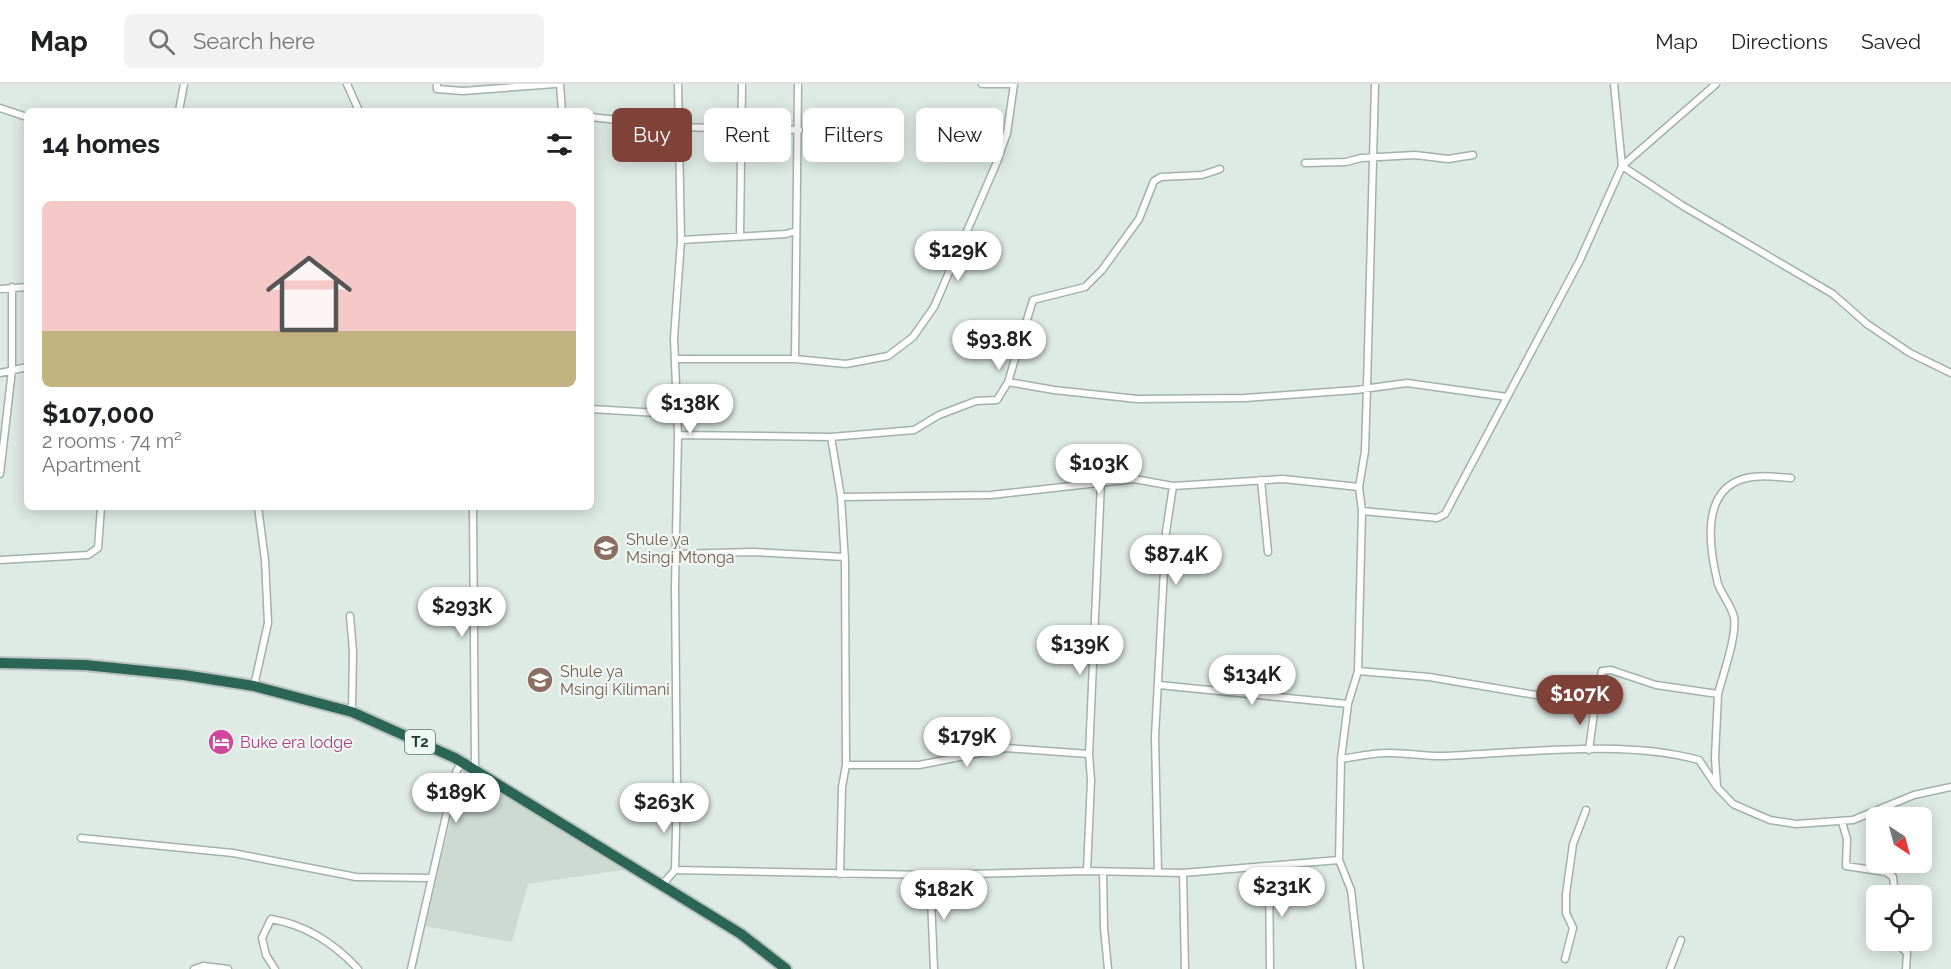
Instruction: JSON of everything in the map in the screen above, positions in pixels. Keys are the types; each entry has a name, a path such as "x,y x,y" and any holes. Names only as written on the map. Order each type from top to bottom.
{"highway":[{"name":"T2","path":"0,663 85,665 254,686 352,712 462,762 741,934 786,969"}],"street":[{"path":"180,108 184,84"},
{"path":"347,84 358,108"},
{"path":"437,84 436,89 464,91 555,84"},
{"path":"560,84 562,108"},
{"path":"678,84 678,108"},
{"path":"741,108 742,84"},
{"path":"795,359 798,84"},
{"path":"677,359 795,359 846,364 888,356 924,325 997,162 1007,133 1014,84 982,84"},
{"path":"1360,969 1351,890 1339,860 1341,759 1348,704 1358,671 1362,511 1359,487 1365,451 1375,157 1375,84"},
{"path":"1614,84 1622,166"},
{"path":"1362,511 1437,518 1445,514 1581,260 1622,166 1716,84"},
{"path":"0,108 24,116"},
{"path":"594,117 612,119"},
{"path":"791,130 799,130"},
{"path":"1305,163 1346,162 1375,157 1415,155 1448,159 1473,155"},
{"path":"662,885 675,870 678,435 675,414 677,359 674,338 681,240 679,162"},
{"path":"740,162 740,237"},
{"path":"1622,166 1683,206 1833,294 1867,324 1910,353 1951,373"},
{"path":"678,435 831,437 914,430 939,415 976,401 998,400 1008,382 1033,300 1085,287 1102,270 1139,219 1154,181 1161,177 1202,176 1220,169"},
{"path":"681,240 786,234 796,231"},
{"path":"0,474 12,370 12,287"},
{"path":"0,289 24,287"},
{"path":"0,373 24,368"},
{"path":"1008,382 1054,390 1137,399 1245,398 1356,390 1407,383 1507,397"},
{"path":"594,410 675,414"},
{"path":"831,437 841,497 845,557 846,765 842,787 840,874"},
{"path":"1717,787 1715,758 1718,694 1733,632 1734,618 1719,585 1710,530 1718,497 1739,480 1791,478"},
{"path":"841,497 991,495 1134,479 1173,486 1283,479 1359,487"},
{"path":"1261,480 1268,552"},
{"path":"1087,871 1091,780 1089,754 1101,483"},
{"path":"1158,872 1155,737 1166,532 1173,486"},
{"path":"0,561 88,555 98,548 100,510"},
{"path":"254,686 268,623 265,560 258,510"},
{"path":"473,510 475,770"},
{"path":"676,554 753,552 845,557"},
{"path":"350,616 353,651 352,712"},
{"path":"1589,750 1602,671 1611,670 1656,685 1718,694"},
{"path":"1358,671 1429,677 1595,705"},
{"path":"1159,685 1348,704"},
{"path":"846,765 919,765 1006,748 1089,754"},
{"path":"1341,759 1386,753 1444,756 1487,752 1589,750 1679,754 1699,760 1717,787 1733,804 1770,820 1796,824 1842,822 1873,814 1914,795 1951,787"},
{"path":"411,969 456,772 462,762"},
{"path":"1565,959 1573,928 1566,914 1566,894 1573,844 1586,810"},
{"path":"1842,822 1847,839 1846,867 1886,872 1893,876 1894,885"},
{"path":"81,838 233,853 356,877 431,878"},
{"path":"675,870 930,875 1087,871 1183,873 1339,860"},
{"path":"1269,867 1270,969"},
{"path":"1103,872 1104,928 1108,969"},
{"path":"1183,873 1185,969"},
{"path":"930,875 934,969"},
{"path":"275,969 267,955 262,938 271,919 308,930 332,944 358,969"},
{"path":"1670,969 1681,940"},
{"path":"1905,951 1907,953 1906,969"},
{"path":"194,969 203,966 228,969"}],"shaded area":[{"path":"464,767 629,869 528,884 512,942 424,926"}],"place":[{"name":"Shule ya Msingi Mtonga","path":"606,548"},
{"name":"Shule ya Msingi Kilimani","path":"540,680"},
{"name":"Buke era lodge","path":"221,742"}]}
